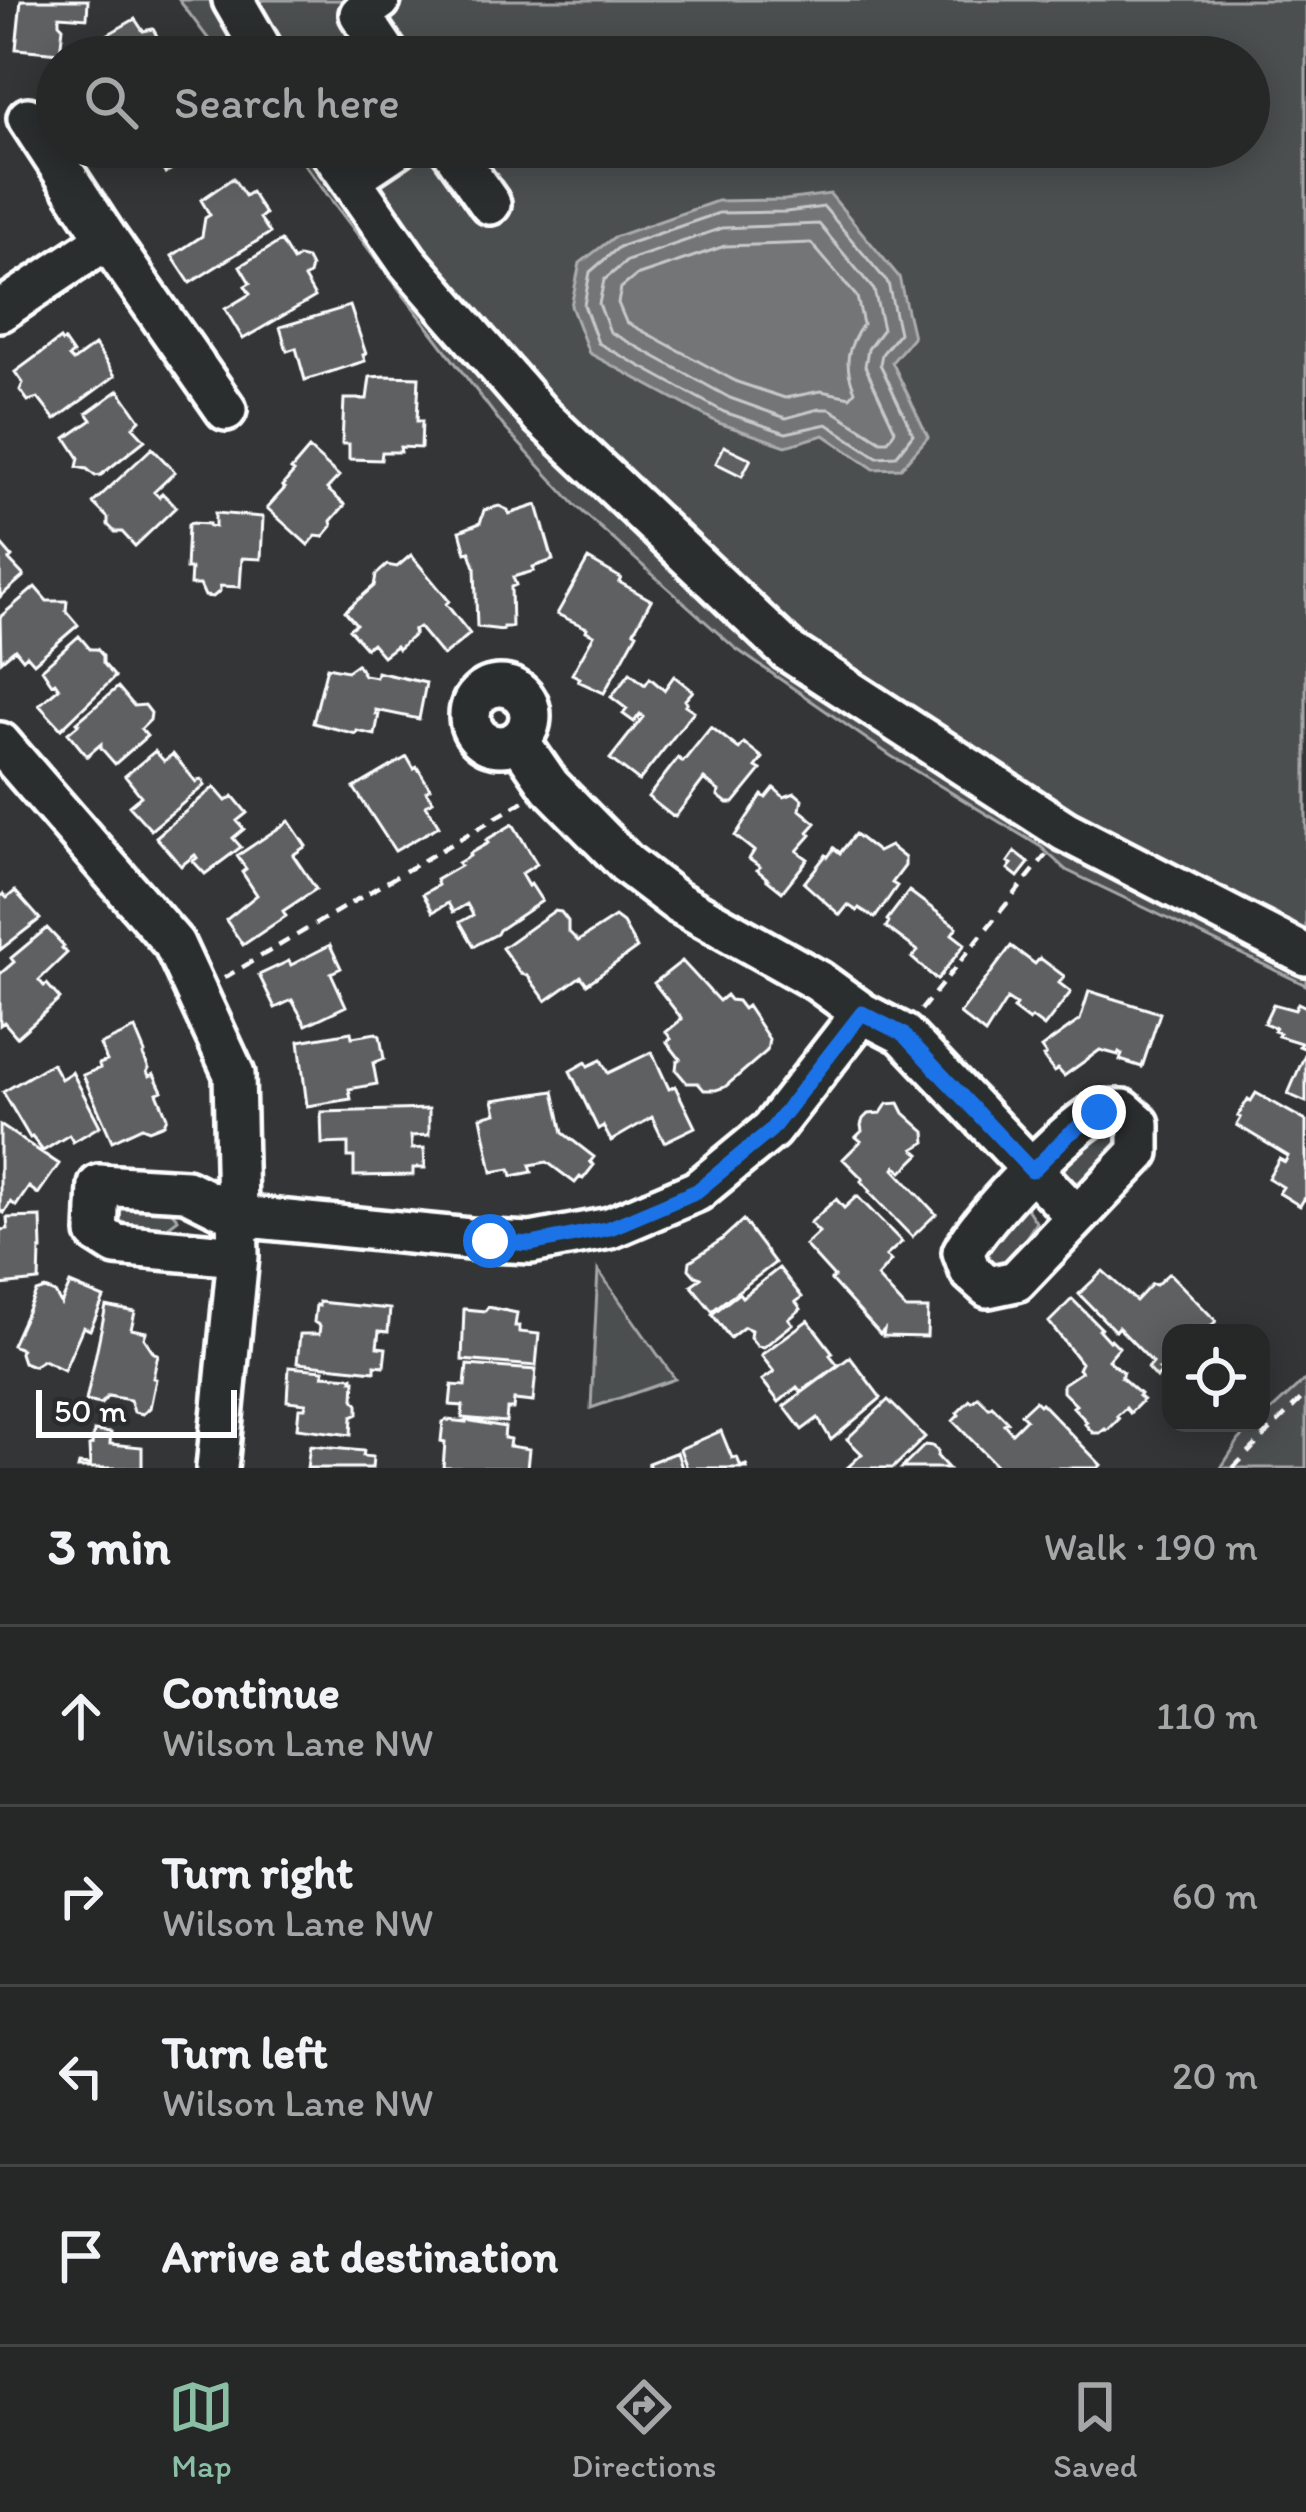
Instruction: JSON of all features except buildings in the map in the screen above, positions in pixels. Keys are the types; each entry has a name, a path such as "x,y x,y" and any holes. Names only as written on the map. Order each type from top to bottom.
{"street":[{"path":"233,0 254,36"},
{"path":"375,36 360,14 380,0"},
{"path":"28,118 36,130"},
{"path":"61,168 226,410"},
{"path":"342,168 407,261 541,416 788,651 1064,832 1306,955"},
{"path":"465,168 490,204"},
{"path":"0,311 107,239"},
{"path":"518,741 550,786 627,864 677,902 903,1034 1077,1217"},
{"path":"0,742 174,944 234,1074 238,1256 217,1468"},
{"path":"238,1256 116,1245 98,1233 99,1185 186,1190 238,1216 531,1244 610,1228 697,1191 771,1130 862,1013"},
{"path":"1123,1110 1139,1124 1139,1152 1077,1217 1016,1281 988,1287 970,1271 963,1252 974,1231 1069,1134 1099,1112 1123,1110"}],"path":[{"path":"197,993 550,786"},
{"path":"903,1034 1048,852"},
{"path":"1233,1468 1306,1394"}],"shaded area":[{"path":"179,0 1306,0 1306,985 1066,870 1041,847 891,756 735,648 575,505 504,427 307,168 1270,168 1270,36 206,36"},
{"path":"1107,1129 1121,1137 1087,1181 1066,1183 1064,1167"},
{"path":"110,1199 166,1205 178,1219 161,1232 117,1230"},
{"path":"1026,1207 1036,1222 1011,1262 991,1267 981,1257 991,1231"},
{"path":"598,1270 675,1379 591,1408"},
{"path":"1306,1379 1306,1468 1221,1468 1247,1432 1270,1432 1270,1412"}],"water":[{"path":"830,194 899,277 913,337 892,362 928,437 901,468 874,469 824,435 786,446 719,423 589,353 571,306 580,263 614,237 717,201"}],"route":[{"path":"490,1241 531,1244 610,1228 697,1191 771,1130 862,1013 903,1034 1032,1171 1099,1112"}]}
